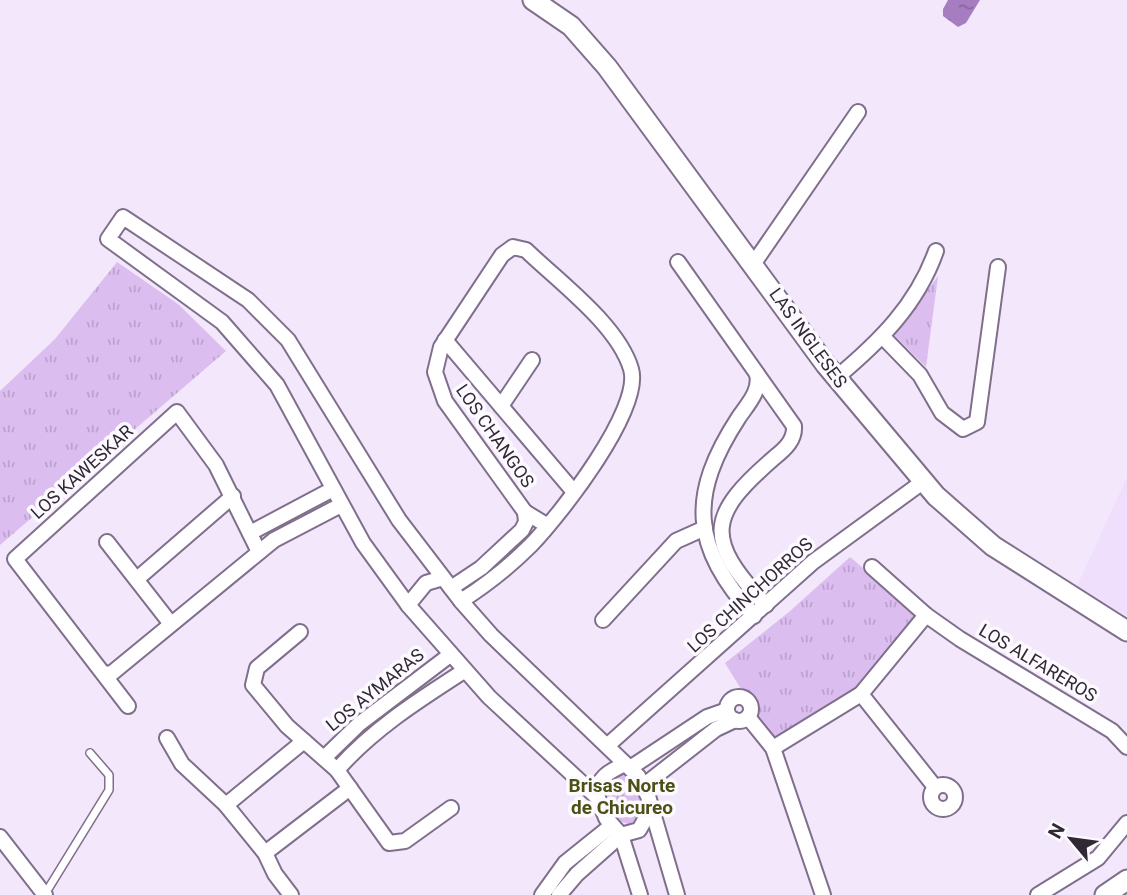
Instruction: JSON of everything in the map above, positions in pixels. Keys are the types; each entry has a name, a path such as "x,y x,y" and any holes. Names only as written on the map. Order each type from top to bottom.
{"street":[{"name":"LAS INGLESES","path":"533,0 561,16 591,48 754,263 836,378 924,481 957,516 993,546 1127,631"},
{"path":"754,263 858,112"},
{"path":"640,895 616,830 598,798 464,671 408,605 341,505 276,385 222,322 108,239 123,216 248,300 288,340 399,520 461,601 491,635 608,745 643,786 677,895"},
{"name":"LOS CHANGOS","path":"461,601 504,570 548,526 574,492 626,410 632,393 633,375 628,360 605,327 526,250 513,247 502,255 445,340 436,364 441,394 525,512 548,526"},
{"path":"836,378 884,338 917,292 936,251"},
{"path":"678,262 791,420 793,437 728,503 722,527 728,554 744,580 766,605"},
{"path":"884,338 920,375 942,412 963,429 977,422 998,267"},
{"name":"LOS CHANGOS","path":"445,340 574,492"},
{"name":"LOS CHANGOS","path":"501,406 533,360"},
{"path":"754,616 718,567 705,528 704,491 712,461 758,386 757,374"},
{"path":"751,399 761,394 775,399"},
{"name":"LOS KAWESKAR","path":"128,706 15,559 177,412 216,465 259,552"},
{"name":"LOS CHINCHORROS","path":"608,745 830,548 924,481"},
{"path":"250,533 333,489"},
{"path":"704,491 728,503"},
{"path":"137,579 233,496"},
{"path":"105,674 112,673 259,552 305,522 341,505"},
{"name":"LOS CHANGOS","path":"408,605 426,583 447,583 488,562 523,530 525,512"},
{"path":"603,620 676,541 705,528"},
{"path":"107,542 172,624"},
{"name":"LOS ALFAREROS","path":"872,567 926,615 1112,731 1127,747"},
{"path":"773,748 861,694 926,615"},
{"name":"LOS AYMARAS","path":"300,632 257,668 253,685 279,717 337,770 390,843 405,841 451,808"},
{"name":"LOS AYMARAS","path":"325,757 359,724 450,655"},
{"name":"LOS AYMARAS","path":"337,770 354,750 387,723 464,671"},
{"path":"861,694 935,787"},
{"path":"598,798 597,790 605,775 628,766 706,717 737,716 773,748 823,895"},
{"path":"643,786 716,729 737,716"},
{"path":"167,738 183,764 226,805 265,852 275,874 291,895"},
{"path":"226,805 304,741"},
{"path":"265,852 350,788"},
{"path":"542,895 565,863 616,830 639,830 651,810"},
{"path":"1038,895 1098,858 1127,822"},
{"path":"559,895 616,830"},
{"path":"0,837 45,895"},
{"path":"1105,895 1127,880"}],"lane":[{"path":"45,895 109,790 109,775 90,753"}],"shaded area":[{"path":"1127,477 1127,616 1077,586"}],"green space":[{"path":"117,262 178,304 226,351 0,545 0,391 55,339"},
{"path":"938,276 926,367 894,335"},
{"path":"850,557 917,614 856,691 774,743 725,663 789,612"},
{"path":"621,774 629,777 642,804 638,820 628,824 616,820 605,795 613,779"}],"water":[{"path":"948,0 980,0 966,23 958,27 943,16"}],"district":[{"name":"Brisas Norte de Chicureo","path":"622,796"}]}
